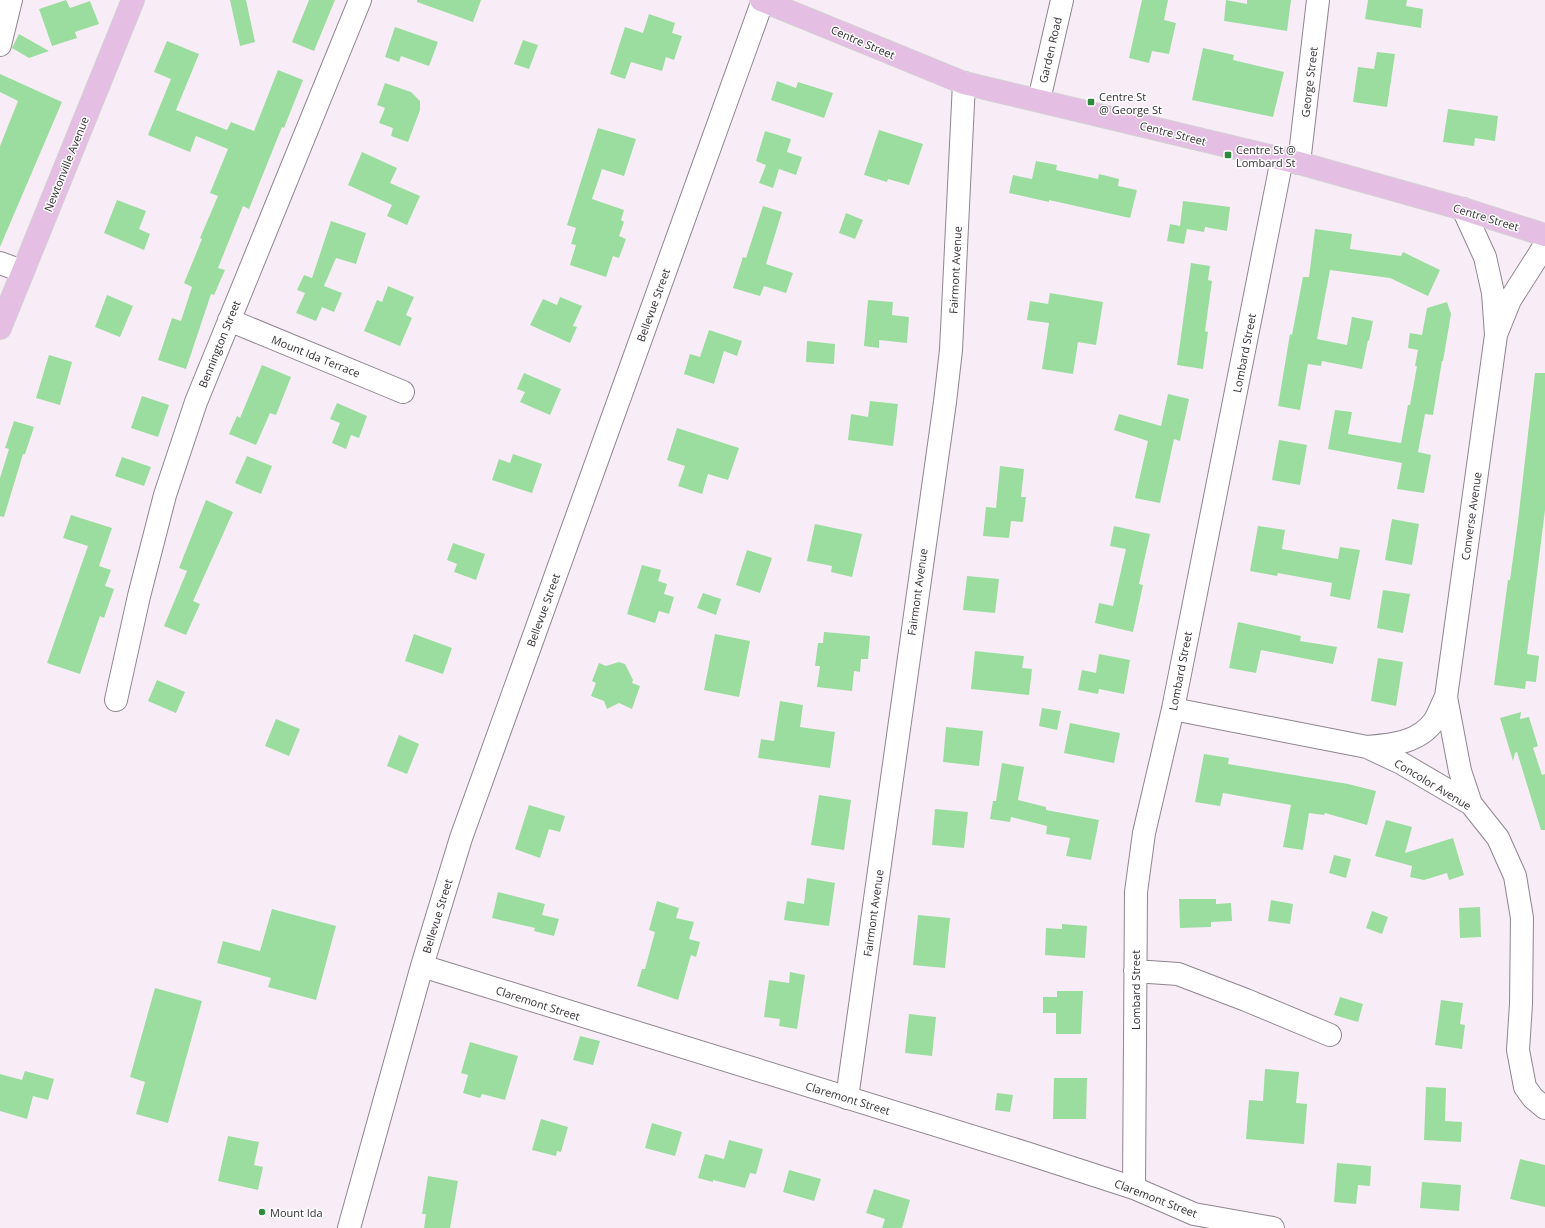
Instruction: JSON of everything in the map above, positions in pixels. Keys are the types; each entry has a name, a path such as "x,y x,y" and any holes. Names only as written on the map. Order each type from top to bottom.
{"main road":[{"name":"Newtonville Avenue","path":"0,328 133,0"},
{"name":"Centre Street","path":"762,0 964,83 1291,161 1463,209 1545,235"}],"street":[{"path":"0,45 11,0"},
{"name":"Bennington Street","path":"116,700 139,596 165,495 196,402 360,0"},
{"name":"Bellevue Street","path":"349,1228 422,966 479,786 762,0"},
{"name":"Garden Road","path":"1039,100 1062,0"},
{"name":"George Street","path":"1291,161 1318,0"},
{"name":"Fairmont Avenue","path":"847,1098 945,402 951,342 964,83"},
{"name":"Lombard Street","path":"1134,1188 1136,892 1139,861 1291,161"},
{"name":"Converse Avenue","path":"1463,209 1477,235 1485,257 1492,293 1496,335 1446,697 1460,771 1471,804"},
{"name":"Converse Avenue","path":"1496,335 1510,300 1545,245"},
{"path":"0,262 22,271"},
{"name":"Mount Ida Terrace","path":"229,320 403,392"},
{"name":"Converse Avenue","path":"1367,747 1394,745 1415,738 1434,721 1446,697"},
{"name":"Concolor Avenue","path":"1173,709 1367,747 1401,763 1471,804 1498,838 1515,876 1522,918 1521,1004 1518,1050 1525,1087 1533,1098 1545,1108"},
{"name":"Claremont Street","path":"422,966 1134,1188 1197,1221 1273,1228"},
{"path":"1135,971 1178,974 1330,1035"}],"building":[{"path":"66,0 70,8 90,1 99,24 75,32 77,38 52,46 39,9"},
{"path":"230,0 246,0 255,42 240,46"},
{"path":"309,0 335,0 314,51 292,42"},
{"path":"417,0 481,0 473,22 417,2"},
{"path":"1142,0 1168,0 1164,20 1176,23 1169,54 1152,51 1149,63 1129,58"},
{"path":"1226,0 1247,4 1247,0 1291,0 1287,31 1224,21"},
{"path":"1368,0 1407,0 1406,6 1423,9 1421,28 1365,19"},
{"path":"649,14 675,23 672,33 682,36 674,60 666,57 662,71 631,62 625,79 610,74 625,27 643,33"},
{"path":"395,27 438,42 429,66 401,56 399,62 385,57"},
{"path":"19,34 49,51 29,58 12,48"},
{"path":"523,40 538,45 529,69 514,64"},
{"path":"167,41 199,54 176,110 227,130 231,122 254,131 278,70 303,80 284,128 282,127 249,209 243,206 218,268 225,270 214,295 211,294 186,369 158,360 172,318 181,321 192,287 184,283 202,239 200,238 218,196 210,193 228,149 196,136 190,152 148,135 171,79 154,72"},
{"path":"1203,48 1234,55 1233,60 1284,72 1273,117 1192,100"},
{"path":"1377,52 1395,54 1387,107 1353,102 1358,67 1374,69"},
{"path":"0,74 62,102 0,247 0,146 18,101 0,92"},
{"path":"777,81 796,88 798,82 833,93 824,118 771,100"},
{"path":"385,83 411,92 420,101 420,110 408,142 391,136 393,128 379,123 385,108 377,105"},
{"path":"1448,109 1498,116 1495,141 1475,138 1474,146 1443,142"},
{"path":"598,128 636,139 624,176 602,169 592,199 624,210 621,220 624,222 619,236 626,239 619,258 613,256 606,277 570,265 576,245 571,244 576,228 567,225"},
{"path":"879,130 923,144 909,185 888,179 887,182 864,175"},
{"path":"765,131 791,139 787,152 802,157 796,175 779,169 773,188 759,183 766,165 756,161"},
{"path":"362,152 397,168 390,183 420,196 407,225 387,216 392,205 348,185"},
{"path":"1036,161 1057,165 1056,170 1098,179 1099,174 1119,179 1118,186 1137,190 1130,218 1049,200 1049,202 1009,193 1013,175 1032,179"},
{"path":"117,200 146,211 139,229 150,234 144,250 104,233"},
{"path":"1183,201 1230,207 1227,231 1205,227 1204,232 1187,229 1184,244 1167,241 1170,224 1180,226"},
{"path":"763,206 782,212 766,264 793,273 786,293 764,286 760,296 733,288 743,257 746,258"},
{"path":"846,213 863,220 855,239 839,233"},
{"path":"331,221 366,233 356,264 336,258 324,286 342,293 334,312 322,307 316,321 296,313 305,293 297,290 304,275 312,278"},
{"path":"1315,229 1352,234 1350,249 1401,256 1403,252 1440,270 1428,296 1390,278 1330,270 1317,339 1347,345 1352,317 1373,321 1369,341 1368,340 1362,369 1322,361 1321,366 1308,364 1300,410 1278,406 1290,334 1292,335 1303,277 1309,277"},
{"path":"1191,263 1210,266 1208,280 1212,281 1205,331 1208,332 1203,369 1177,365"},
{"path":"388,286 414,297 406,315 412,318 400,346 364,331 377,300 382,302"},
{"path":"1050,293 1103,302 1096,345 1078,342 1073,374 1042,369 1049,323 1027,320 1030,301 1048,304"},
{"path":"107,295 133,306 120,337 95,327"},
{"path":"560,297 582,306 573,326 577,327 570,343 530,325 543,299 557,305"},
{"path":"868,300 893,302 892,315 909,317 907,343 879,340 879,348 864,346"},
{"path":"1447,302 1451,314 1433,415 1425,414 1418,452 1431,455 1424,493 1397,489 1402,463 1328,449 1335,410 1352,412 1348,434 1401,443 1417,366 1415,366 1418,350 1408,348 1410,333 1422,335 1427,308"},
{"path":"709,330 742,341 737,356 724,351 714,384 684,374 690,354 700,357"},
{"path":"807,341 835,344 834,364 806,362"},
{"path":"49,355 72,362 60,405 36,398"},
{"path":"262,365 291,377 276,415 270,413 256,445 229,434 237,416 240,418"},
{"path":"524,373 561,389 550,415 520,402 525,392 517,389"},
{"path":"1535,373 1545,373 1545,510 1527,654 1539,656 1536,682 1526,681 1525,689 1494,685 1508,580 1510,580 1518,521"},
{"path":"1168,394 1189,399 1180,441 1174,439 1160,503 1135,498 1148,441 1114,430 1119,414 1161,426"},
{"path":"142,396 169,405 158,437 131,428"},
{"path":"870,401 898,404 893,446 848,440 851,414 868,417"},
{"path":"337,403 367,416 359,438 351,435 346,449 332,443 340,423 330,419"},
{"path":"14,421 34,427 25,454 23,454 4,517 0,516 0,478 9,449 5,448"},
{"path":"677,428 739,448 728,480 708,474 702,494 678,486 685,466 667,460"},
{"path":"1279,440 1307,445 1300,485 1272,480"},
{"path":"513,454 542,464 532,493 492,480 499,459 510,463"},
{"path":"247,456 272,466 261,494 235,483"},
{"path":"122,457 151,467 144,486 115,476"},
{"path":"1000,466 1024,469 1021,497 1026,497 1023,522 1011,521 1009,538 983,536 986,507 996,508"},
{"path":"206,500 233,512 193,601 200,604 186,635 164,626 187,571 179,568"},
{"path":"71,515 112,528 99,566 111,570 105,586 114,589 104,618 100,616 80,674 47,663 88,546 63,538"},
{"path":"1392,519 1419,524 1412,565 1385,560"},
{"path":"815,524 862,534 852,577 831,572 832,566 807,561"},
{"path":"1114,526 1150,534 1139,584 1143,585 1133,632 1095,623 1099,603 1113,606 1126,549 1110,546"},
{"path":"1258,526 1285,530 1282,549 1338,559 1340,547 1360,550 1350,600 1330,596 1332,583 1278,573 1277,576 1250,571"},
{"path":"453,543 485,554 476,580 454,572 457,564 447,560"},
{"path":"747,550 772,558 760,593 736,585"},
{"path":"642,565 661,570 658,581 667,584 664,594 674,597 669,614 659,611 655,623 627,614"},
{"path":"967,576 999,579 995,613 963,610"},
{"path":"1383,590 1410,594 1403,633 1377,628"},
{"path":"703,593 721,599 716,615 697,608"},
{"path":"1238,622 1301,636 1300,641 1337,647 1333,664 1261,650 1256,673 1229,668"},
{"path":"824,632 870,636 868,659 861,659 860,672 854,671 852,691 817,687 820,666 815,666 818,643 823,643"},
{"path":"414,634 452,648 443,674 405,661"},
{"path":"715,634 750,641 739,697 704,690"},
{"path":"975,651 1024,656 1022,668 1032,669 1029,695 971,689"},
{"path":"1099,654 1130,660 1124,694 1099,689 1098,694 1078,690 1082,670 1096,673"},
{"path":"1378,658 1403,662 1396,706 1371,701"},
{"path":"619,662 625,664 633,680 632,683 640,686 632,709 619,703 607,709 604,701 591,696 596,683 592,681 599,663 606,666"},
{"path":"157,680 185,692 176,713 148,701"},
{"path":"780,701 803,705 800,727 835,732 830,768 758,758 761,739 774,741"},
{"path":"1042,708 1061,711 1057,730 1039,726"},
{"path":"1521,712 1520,719 1529,717 1538,746 1533,748 1542,775 1545,774 1545,830 1541,830 1517,752 1515,753 1513,761 1500,718"},
{"path":"276,719 300,729 289,756 265,746"},
{"path":"1070,723 1120,733 1114,763 1064,753"},
{"path":"946,727 983,731 979,766 943,762"},
{"path":"399,735 419,744 407,774 387,766"},
{"path":"1204,754 1229,758 1228,764 1348,784 1376,791 1367,825 1325,813 1324,815 1309,813 1303,850 1283,847 1291,805 1223,793 1220,806 1195,802"},
{"path":"1002,763 1024,767 1018,800 1046,807 1046,810 1099,820 1091,860 1066,856 1070,838 1046,834 1047,826 1011,817 1010,822 990,819 993,801 996,801"},
{"path":"819,795 851,800 844,850 811,845"},
{"path":"529,805 565,816 560,832 549,829 540,858 515,849"},
{"path":"935,809 968,812 964,848 932,845"},
{"path":"1386,820 1412,827 1405,853 1453,838 1464,875 1449,880 1447,873 1424,880 1410,877 1412,866 1375,856"},
{"path":"1334,855 1351,859 1346,878 1329,873"},
{"path":"807,878 835,883 829,926 784,920 787,901 804,904"},
{"path":"498,892 545,904 542,915 559,919 554,936 534,931 535,928 492,918"},
{"path":"1179,899 1216,899 1216,904 1231,903 1232,921 1211,922 1211,927 1180,928"},
{"path":"1271,900 1293,904 1290,924 1268,921"},
{"path":"657,901 679,908 676,918 694,922 689,939 700,942 696,957 691,955 678,1000 637,986 642,969 645,969 655,932 649,930"},
{"path":"1480,907 1481,937 1460,938 1459,908"},
{"path":"272,909 336,926 316,1000 268,987 271,978 217,963 223,941 260,951"},
{"path":"1372,911 1388,917 1382,934 1366,928"},
{"path":"918,915 950,918 945,968 913,965"},
{"path":"1062,924 1087,926 1085,958 1045,955 1046,928 1062,929"},
{"path":"790,972 805,975 797,1029 779,1026 780,1019 764,1017 769,980 789,983"},
{"path":"155,988 202,1001 168,1123 136,1114 145,1082 130,1077"},
{"path":"1057,991 1083,991 1081,1034 1056,1034 1056,1013 1043,1013 1043,997 1057,997"},
{"path":"1340,997 1363,1004 1358,1022 1334,1015"},
{"path":"1441,1000 1463,1003 1460,1024 1465,1025 1462,1049 1435,1045"},
{"path":"909,1014 936,1017 932,1056 905,1053"},
{"path":"580,1036 600,1041 593,1065 573,1060"},
{"path":"470,1042 518,1056 505,1100 482,1094 480,1098 463,1093 468,1075 461,1073"},
{"path":"1265,1069 1299,1072 1296,1103 1307,1104 1304,1144 1246,1139 1249,1100 1263,1101"},
{"path":"25,1071 54,1079 48,1100 33,1096 27,1119 0,1111 0,1074 22,1080"},
{"path":"1054,1078 1087,1078 1086,1119 1053,1119"},
{"path":"1426,1087 1446,1088 1445,1121 1462,1122 1461,1142 1424,1140"},
{"path":"997,1093 1013,1095 1010,1112 995,1110"},
{"path":"541,1119 568,1127 561,1152 557,1151 556,1156 532,1150"},
{"path":"652,1123 682,1132 675,1156 645,1148"},
{"path":"228,1136 259,1142 254,1165 263,1167 258,1190 218,1181"},
{"path":"729,1140 763,1149 756,1174 750,1173 745,1188 698,1178 705,1154 724,1159"},
{"path":"1520,1159 1545,1165 1545,1207 1510,1199"},
{"path":"1337,1163 1371,1166 1370,1186 1358,1185 1356,1204 1334,1202"},
{"path":"789,1170 821,1179 814,1201 783,1192"},
{"path":"428,1176 458,1181 450,1228 424,1228 426,1214 422,1214"},
{"path":"1422,1182 1461,1185 1459,1211 1420,1208"},
{"path":"874,1189 910,1200 902,1228 882,1228 885,1219 866,1213"}],"place":[{"name":"Centre St @ George St","path":"1091,102"},
{"name":"Centre St @ Lombard St","path":"1228,155"},
{"name":"Mount Ida","path":"262,1212"}]}
